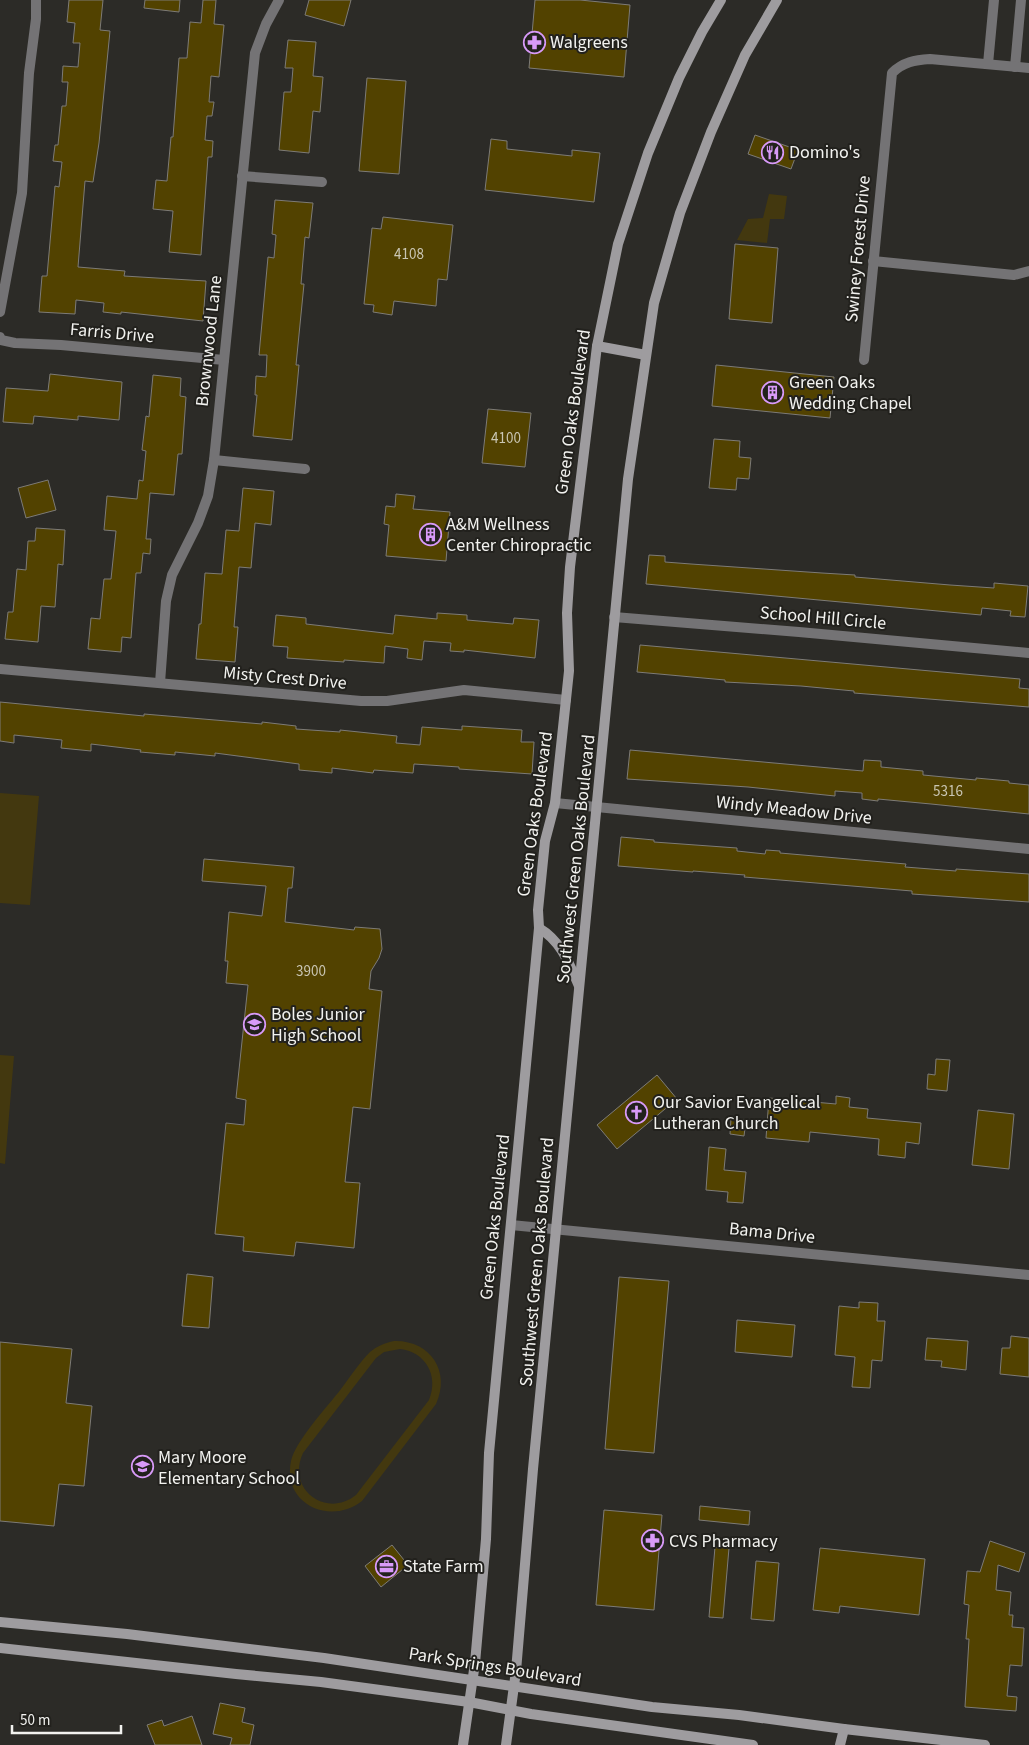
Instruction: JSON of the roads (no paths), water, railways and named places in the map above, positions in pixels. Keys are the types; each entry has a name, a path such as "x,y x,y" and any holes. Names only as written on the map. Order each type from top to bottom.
{"main road":[{"path":"714,12 717,0"},
{"name":"Green Oaks Boulevard","path":"463,1745 473,1679 486,1539 489,1453 539,928 538,910 545,841 555,802 569,670 567,613 570,567 579,477 597,346 618,244 648,153 679,78 721,0"},
{"name":"Southwest Green Oaks Boulevard","path":"506,1745 514,1686 628,479 654,303 680,213 711,132 746,54 777,0"},
{"path":"597,346 646,355"},
{"path":"539,928 550,935 565,954 579,987"},
{"name":"Park Springs Boulevard","path":"0,1622 127,1634 314,1656 652,1707 738,1715 844,1730 985,1745"},
{"path":"0,1648 321,1682 469,1702 531,1714 753,1745"},
{"path":"840,1745 844,1730"}],"street":[{"path":"0,312 22,193 29,73 36,19 36,0"},
{"name":"Brownwood Lane","path":"160,683 166,601 172,575 198,523 208,496 214,460 255,53 266,24 279,0"},
{"path":"988,64 994,0"},
{"path":"1015,67 1022,0"},
{"name":"Swiney Forest Drive","path":"864,360 892,73 900,66 914,60 930,59 1029,68"},
{"path":"242,176 322,182"},
{"path":"873,260 1014,275 1029,271"},
{"name":"Farris Drive","path":"0,337 1,340 15,343 61,345 224,360"},
{"path":"214,460 305,469"},
{"name":"School Hill Circle","path":"614,617 1029,653"},
{"name":"Misty Crest Drive","path":"0,669 361,701 387,701 464,690 566,700"},
{"name":"Windy Meadow Drive","path":"555,802 1029,849"},
{"name":"Bama Drive","path":"511,1225 1029,1275"}],"place":[{"name":"Walgreens","path":"534,42"},
{"name":"Domino's","path":"773,152"},
{"name":"Green Oaks Wedding Chapel","path":"773,392"},
{"name":"A&M Wellness Center Chiropractic","path":"430,534"},
{"name":"Boles Junior High School","path":"255,1024"},
{"name":"Our Savior Evangelical Lutheran Church","path":"637,1112"},
{"name":"Mary Moore Elementary School","path":"142,1467"},
{"name":"CVS Pharmacy","path":"653,1541"},
{"name":"State Farm","path":"387,1566"}]}
